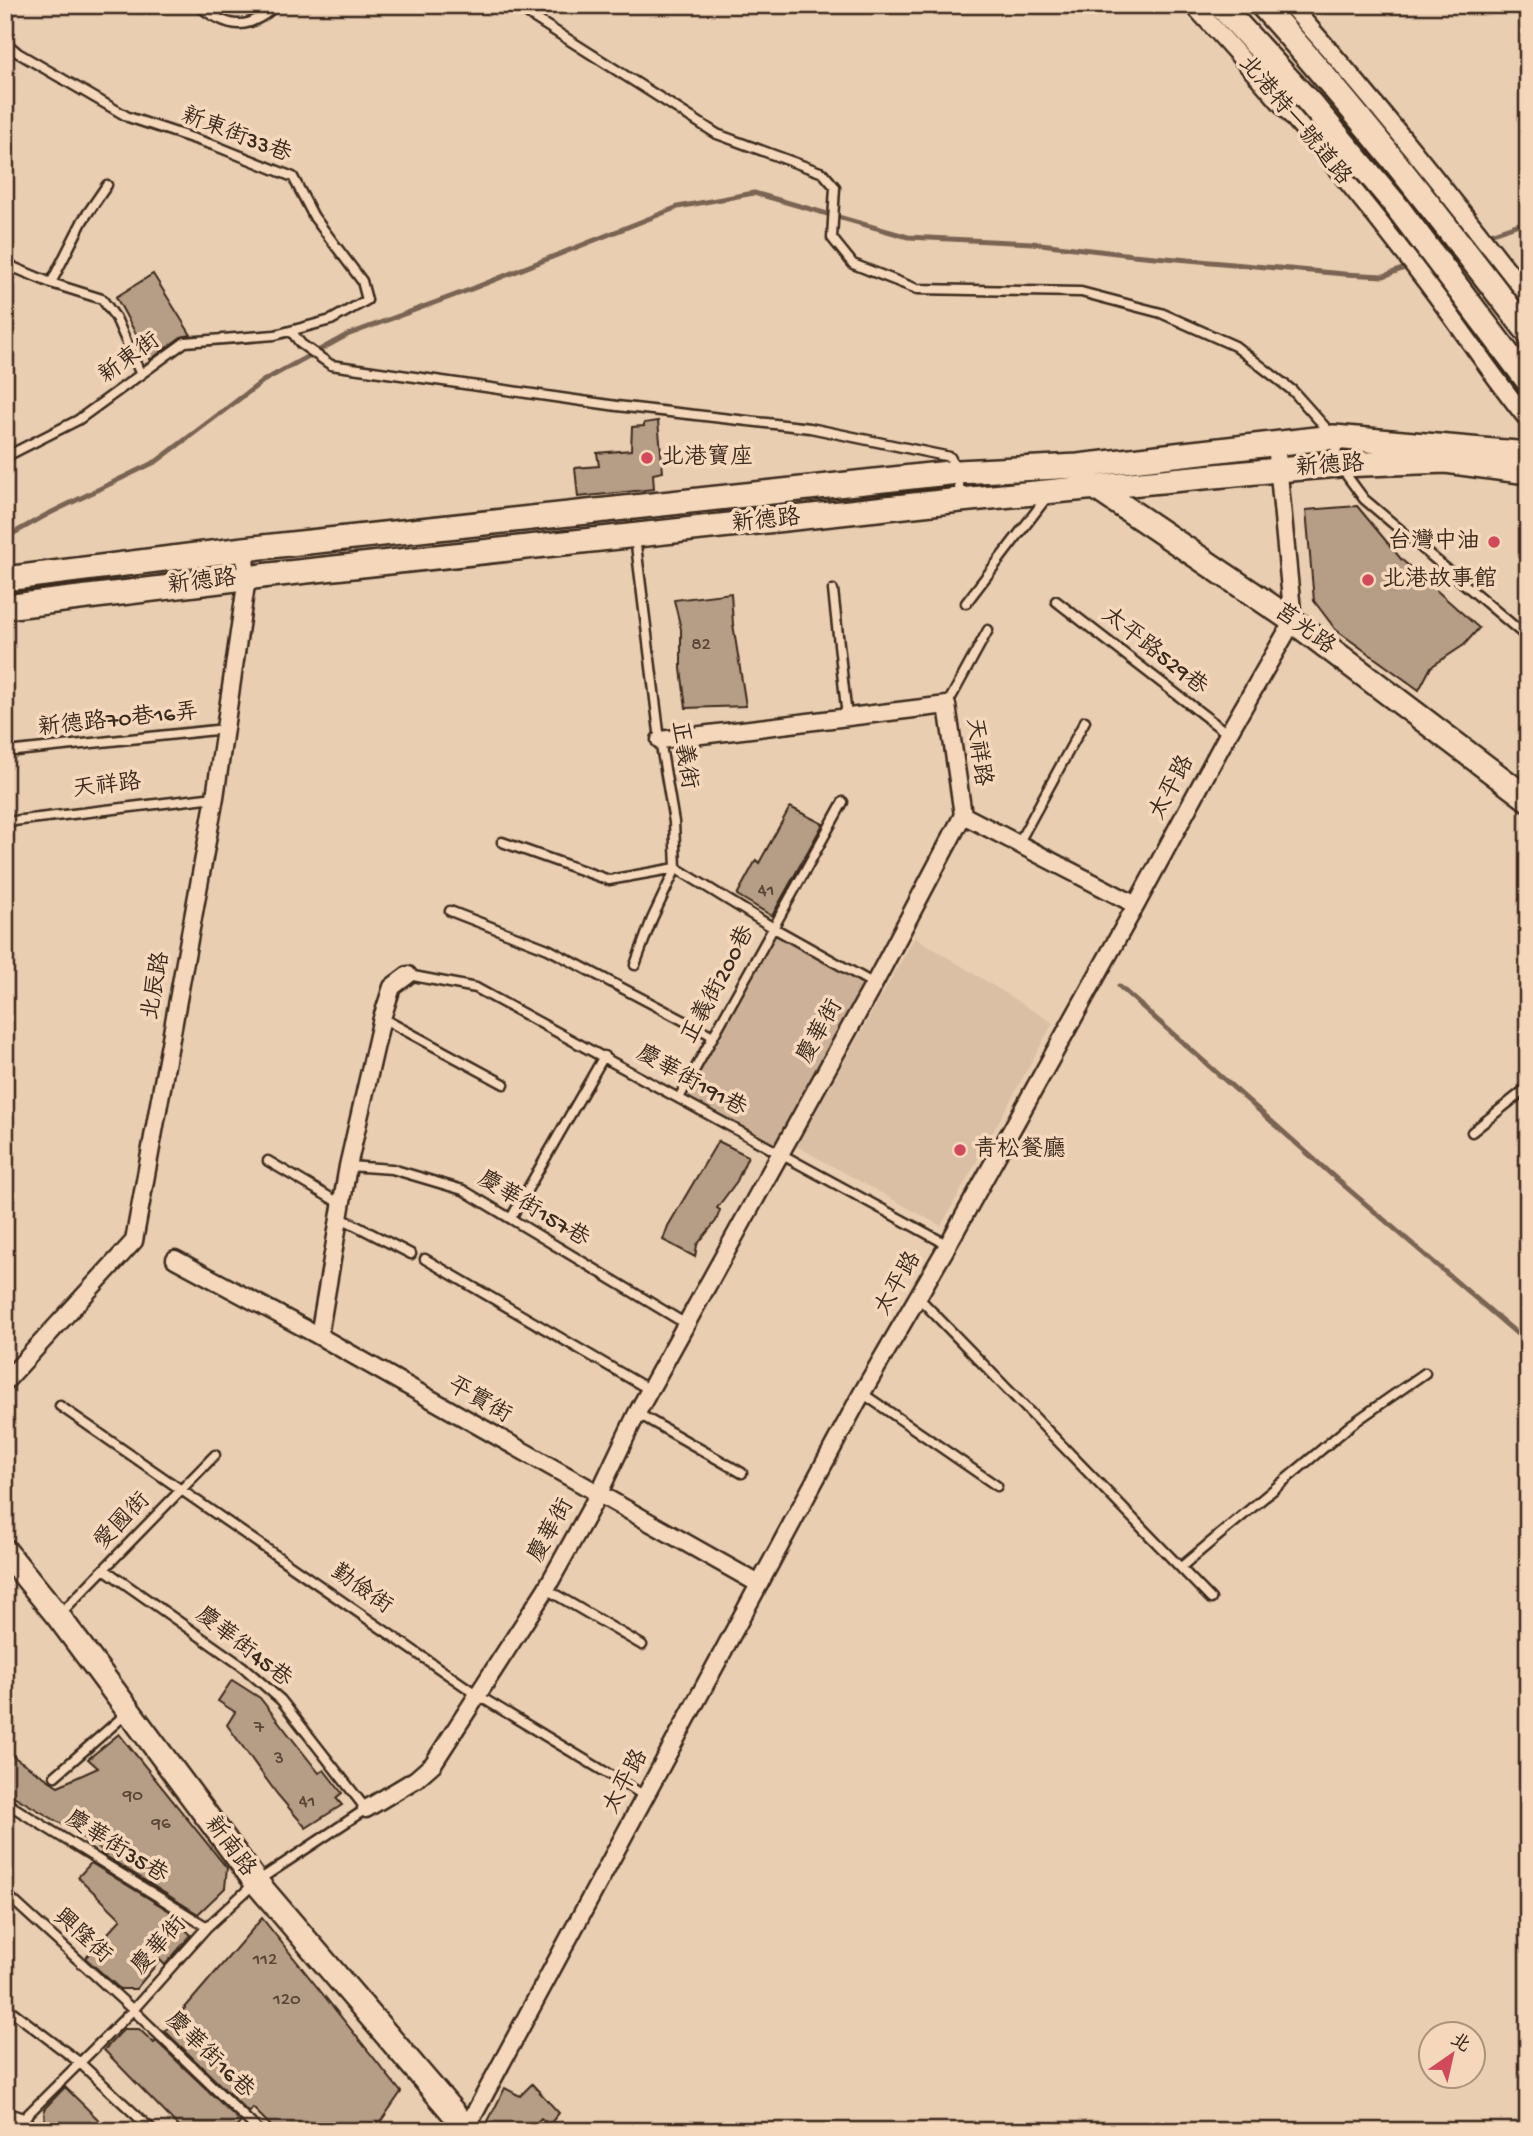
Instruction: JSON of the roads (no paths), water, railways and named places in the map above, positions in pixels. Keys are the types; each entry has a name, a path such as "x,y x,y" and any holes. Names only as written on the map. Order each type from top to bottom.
{"main road":[{"name":"北港特一號道路","path":"1220,5 1310,103 1417,233 1528,381"},
{"path":"1262,5 1455,220 1473,261 1528,332"},
{"name":"新德路","path":"5,579 244,549 958,472 1078,466 1334,437 1528,454"},
{"name":"新德路","path":"5,607 960,500 1278,470 1446,461 1528,472"},
{"name":"莒光路","path":"1078,466 1096,489 1293,621 1528,799"},
{"name":"新南路","path":"5,1551 58,1616 256,1882 467,2130"}],"street":[{"name":"北港特一號道路","path":"1193,5 1267,85 1393,240 1528,420"},
{"path":"1290,5 1345,67 1455,220 1496,255 1528,296"},
{"path":"1276,443 1293,621"},
{"name":"北辰路","path":"5,1381 134,1241 215,797 247,578 244,549"},
{"name":"太平路","path":"467,2130 862,1393 948,1245 1228,734 1293,621"},
{"name":"天祥路","path":"660,740 947,705 963,815 1136,905"},
{"name":"慶華街","path":"366,1809 416,1779 433,1764 546,1589 598,1495 637,1413 874,984 963,815"},
{"path":"320,1336 348,1166 382,1018 392,986 408,975"},
{"name":"平實街","path":"175,1259 320,1336 759,1584"}],"lane":[{"path":"199,5 208,14 240,24 268,14 275,5"},
{"path":"514,5 716,134 822,173 835,187 832,238 853,264 917,289 1081,292 1161,313 1234,346 1293,391 1334,437 1339,465 1364,499 1528,638"},
{"name":"新東街33巷","path":"5,42 18,53 128,117 216,146 293,177 314,217 362,281 367,300 331,320 291,331"},
{"path":"51,283 83,220 107,185"},
{"path":"5,260 15,268 51,283 102,299 116,317 141,375"},
{"path":"291,331 302,344 331,365 617,406 810,428 950,457 958,472 960,500"},
{"name":"新東街","path":"5,457 78,420 185,342 275,335 291,331"},
{"path":"966,603 1051,492"},
{"name":"正義街","path":"635,537 660,740 674,822 677,869"},
{"path":"833,590 847,718"},
{"name":"太平路529巷","path":"1056,601 1228,734"},
{"path":"947,705 988,630"},
{"path":"1018,844 1085,721"},
{"name":"新德路70巷16弄","path":"16,751 225,729"},
{"name":"天祥路","path":"5,822 215,797"},
{"path":"772,927 843,802"},
{"path":"502,842 609,880 677,869 772,927 874,984"},
{"path":"635,965 652,919 677,869"},
{"path":"450,911 548,950 713,1037"},
{"name":"正義街200巷","path":"680,1098 772,927"},
{"name":"慶華街191巷","path":"408,975 477,988 948,1245"},
{"path":"382,1018 504,1084"},
{"path":"511,1218 604,1056"},
{"path":"1472,1132 1528,1087"},
{"path":"268,1161 340,1211 411,1254"},
{"name":"慶華街157巷","path":"348,1166 392,1169 463,1190 685,1324"},
{"path":"425,1259 650,1390"},
{"path":"918,1297 1211,1599"},
{"path":"1181,1567 1352,1424 1425,1373"},
{"path":"862,1393 998,1486"},
{"name":"勤儉街","path":"60,1406 479,1696 645,1796"},
{"path":"637,1413 742,1473"},
{"name":"愛國街","path":"58,1616 215,1455"},
{"name":"慶華街45巷","path":"104,1569 242,1666 281,1700 366,1809"},
{"path":"546,1589 642,1646"},
{"path":"55,1776 128,1712"},
{"name":"慶華街35巷","path":"5,1802 207,1927"},
{"name":"慶華街","path":"17,2125 133,2010 207,1927 256,1882 366,1809"},
{"name":"興隆街","path":"5,1893 133,2010"},
{"path":"5,2006 79,2062 153,2131"},
{"name":"慶華街16巷","path":"133,2010 259,2131"}],"waterway":[{"path":"5,538 157,461 263,381 347,335 678,207 754,193 908,237 1032,243 1344,274 1384,276 1430,258"},
{"path":"1484,236 1528,221"},
{"path":"1119,986 1333,1176 1528,1343"}],"place":[{"name":"北港寶座","path":"647,458"},
{"name":"台灣中油","path":"1494,542"},
{"name":"北港故事館","path":"1368,580"},
{"name":"青松餐廳","path":"960,1150"}]}
